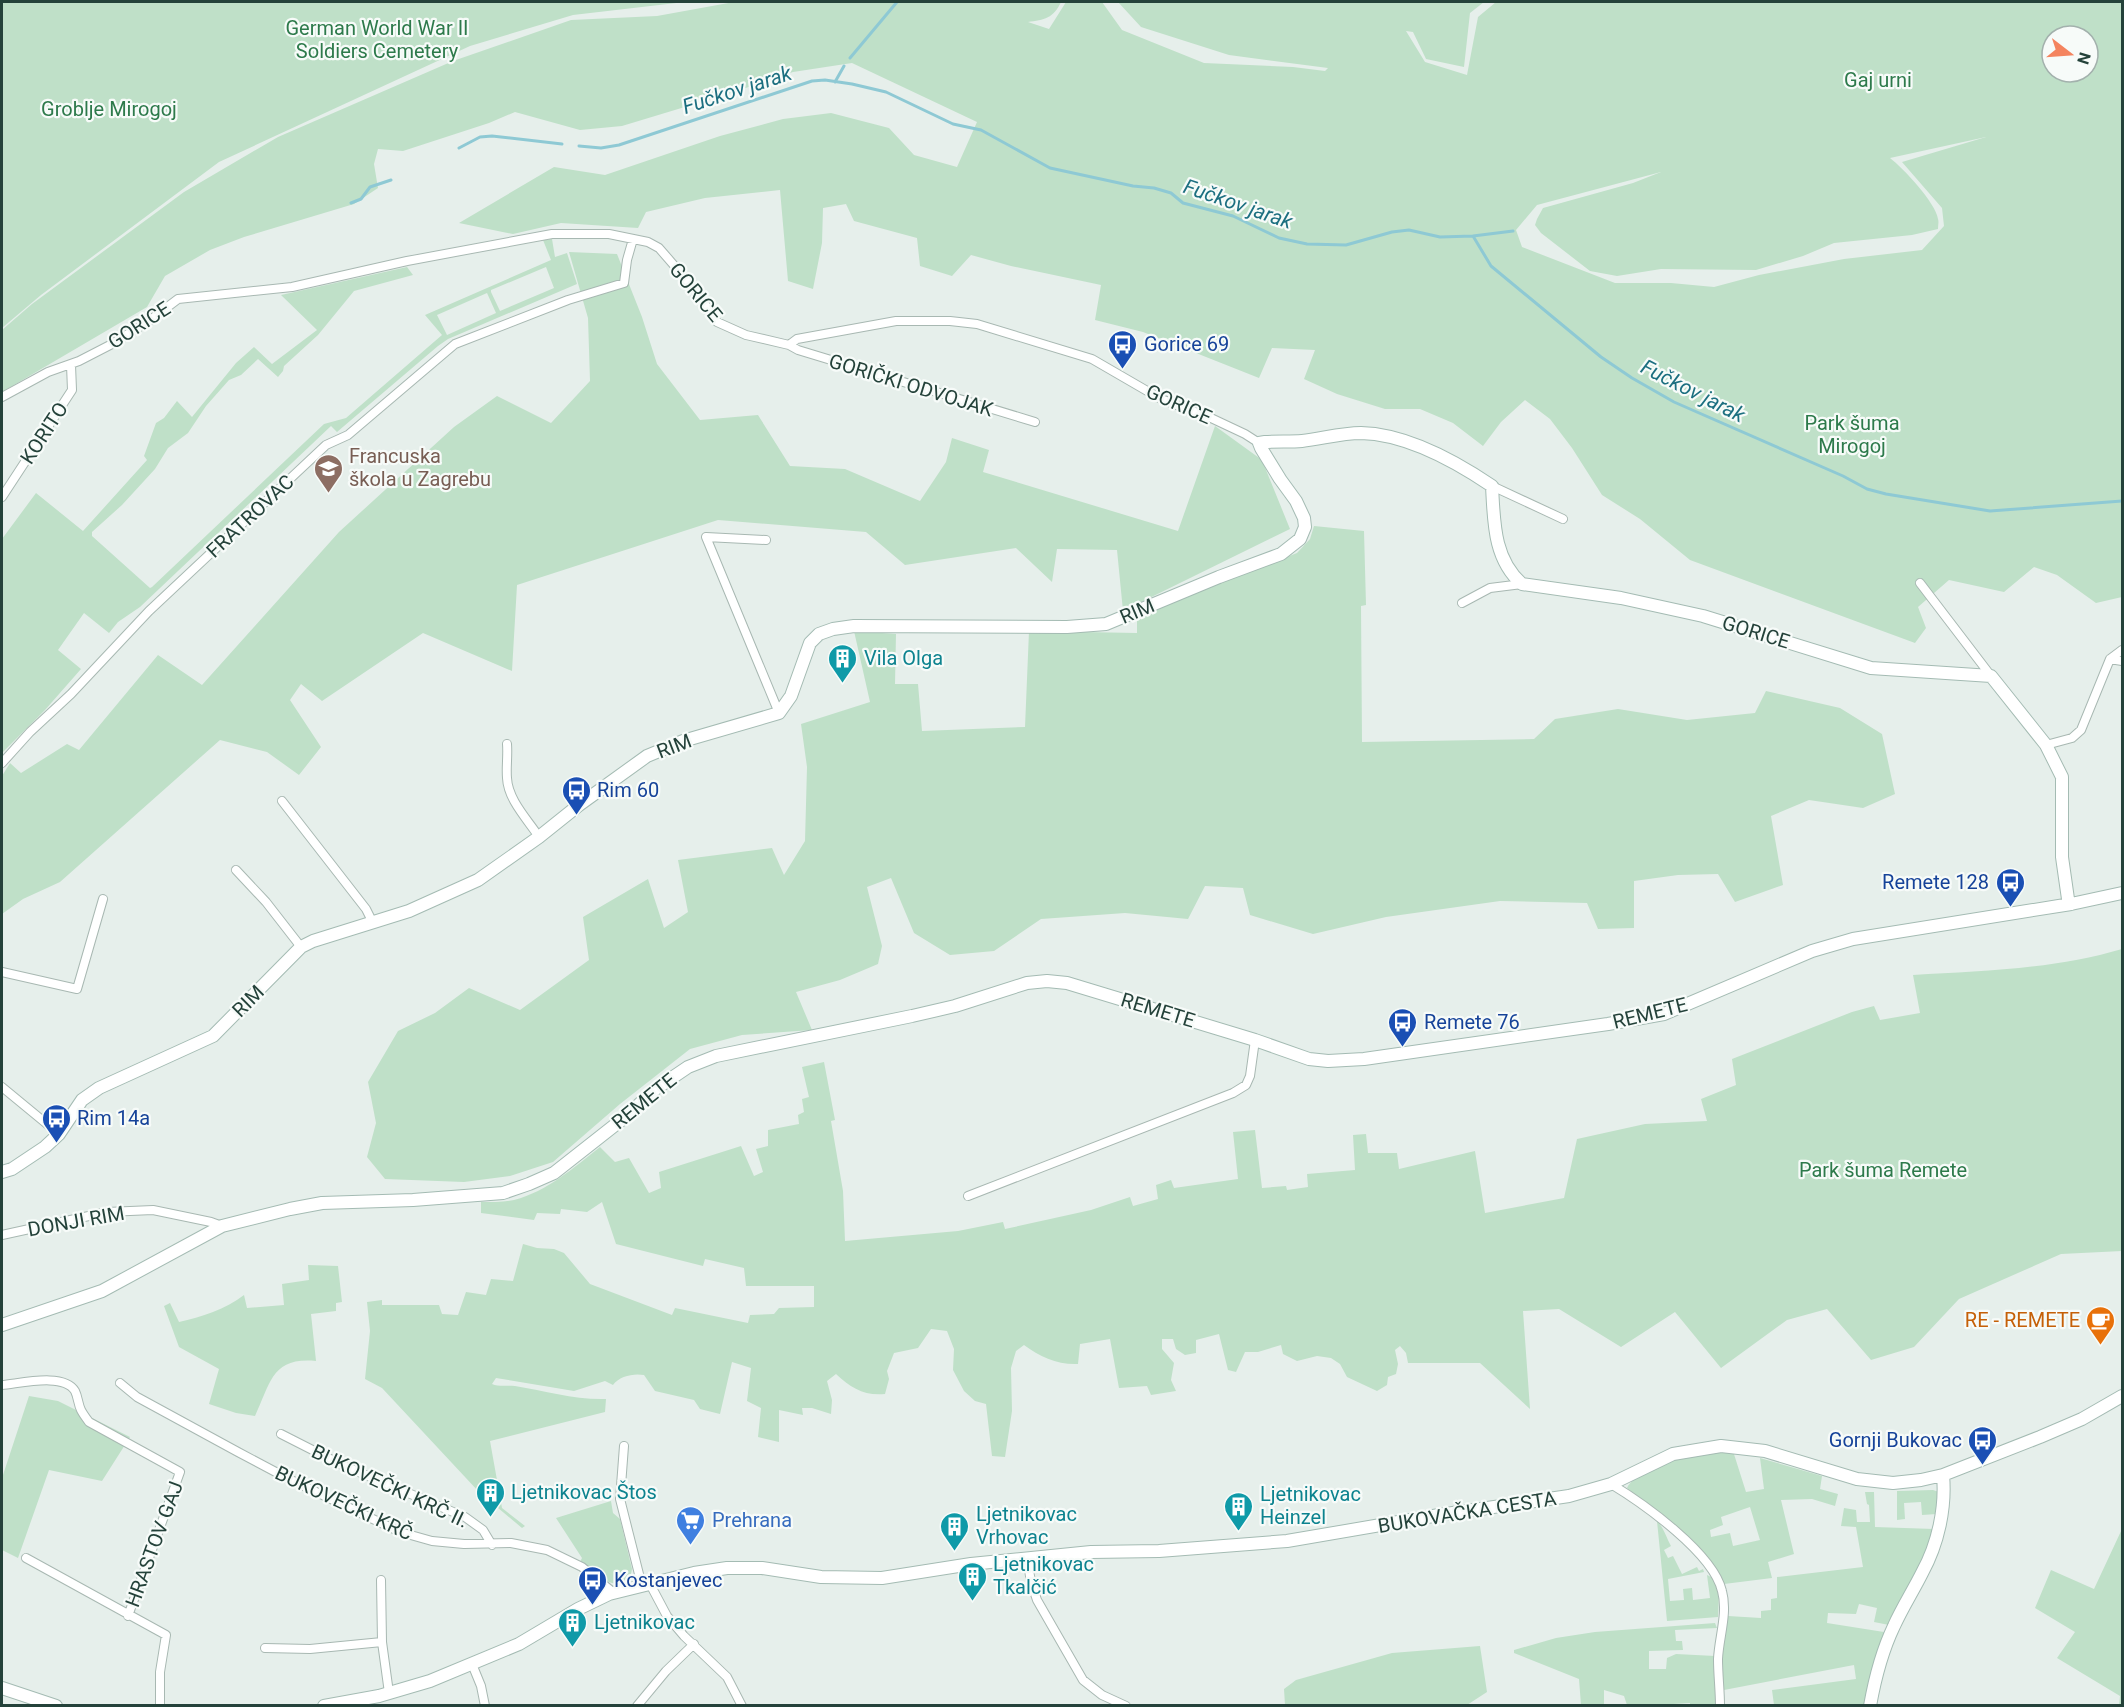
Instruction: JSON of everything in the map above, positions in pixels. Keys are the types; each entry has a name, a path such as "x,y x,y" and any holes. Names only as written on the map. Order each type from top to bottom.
{"street":[{"name":"GORICE","path":"2,397 48,372 71,365 112,344 178,299 292,287 407,261 552,234 609,234 648,242 659,248 699,295 717,322 746,335 789,345 797,339 896,321 950,321 977,324 1092,360 1161,399 1211,418 1259,443"},
{"name":"FRATROVAC","path":"2,763 149,611 326,445 348,435 455,344 568,300 624,283 633,239"},
{"name":"GORIČKI ODVOJAK","path":"789,345 798,350 1035,422"},
{"name":"KORITO","path":"2,497 72,390 71,365"},
{"path":"1259,443 1301,441 1360,433 1388,435 1411,443 1492,486 1563,519"},
{"name":"RIM","path":"2,1172 37,1152 59,1134 82,1100 99,1088 213,1036 301,947 372,921 409,911 478,880 540,837 579,805 647,756 683,741 778,713 791,696 810,643 819,633 854,626 1067,627 1106,624 1281,554 1300,539 1305,527 1304,518 1296,501 1280,480 1259,443"},
{"path":"1492,486 1497,544 1509,569 1522,584"},
{"path":"766,540 706,537 778,713"},
{"path":"1920,583 2046,745 2062,777 2062,857 2068,899 2071,904"},
{"name":"GORICE","path":"1462,603 1490,588 1522,584 1621,598 1703,616 1871,668 1991,676"},
{"path":"2046,745 2072,738 2080,730 2110,658 2122,650"},
{"path":"2110,658 2122,662"},
{"path":"507,744 508,789 540,837"},
{"path":"282,801 366,909 372,921"},
{"path":"236,870 266,902 301,947"},
{"name":"REMETE","path":"2,1325 102,1291 222,1226 322,1203 413,1200 503,1193 554,1173 629,1114 654,1090 688,1067 756,1046 955,1006 1027,983 1047,981 1067,983 1256,1040 1310,1059 1340,1060 1435,1050 1664,1014 1812,951 1853,939 2071,904 2122,893"},
{"path":"2,972 77,989 103,898"},
{"path":"968,1196 1233,1093 1246,1084 1250,1076 1256,1040"},
{"path":"2,1087 59,1134"},
{"name":"DONJI RIM","path":"2,1235 107,1212 141,1210 153,1210 222,1226"},
{"name":"HRASTOV GAJ","path":"2,1385 26,1381 49,1381 72,1387 80,1409 88,1422 180,1472 128,1616"},
{"name":"BUKOVEČKI KRČ","path":"120,1383 137,1397 296,1483 400,1532 432,1541 492,1545 511,1543 534,1546 558,1554 593,1575 614,1593"},
{"name":"BUKOVAČKA CESTA","path":"324,1706 389,1693 430,1681 522,1642 578,1609 614,1593 694,1573 728,1568 762,1568 821,1577 882,1578 971,1564 1100,1551 1159,1551 1284,1541 1569,1496 1611,1484 1673,1454 1721,1446 1765,1451 1870,1481 1903,1482 1943,1475 2082,1419 2122,1396"},
{"name":"BUKOVEČKI KRČ II.","path":"282,1434 342,1465 465,1517 483,1530 492,1545"},
{"path":"624,1446 620,1499 646,1585 667,1616 728,1677 742,1706"},
{"path":"1870,1706 1886,1643 1924,1571 1934,1546 1942,1516 1945,1492 1943,1475"},
{"path":"1611,1484 1642,1503 1685,1540 1706,1561 1718,1579 1724,1600 1718,1661 1720,1706"},
{"name":"HRASTOV GAJ","path":"26,1558 166,1635 160,1672 160,1706"},
{"path":"1027,1558 1037,1600 1083,1680 1102,1695 1126,1706"},
{"path":"381,1580 382,1642 389,1693"},
{"path":"265,1648 310,1649 382,1642"},
{"path":"639,1704 693,1644"},
{"path":"472,1664 481,1686 485,1706"},
{"path":"2,1688 56,1706"}],"green space":[{"name":"Groblje Mirogoj","path":"2,2 685,2 573,15 470,46 219,162 41,295 2,328"},
{"name":"Park šuma Mirogoj","path":"734,2 1061,2 1055,12 1048,17 1028,22 1049,29 1066,2 1102,2 1122,30 1204,63 1293,67 1325,71 1328,68 1229,55 1141,27 1118,2 1484,2 1470,13 1464,67 1426,59 1413,32 1406,31 1425,62 1467,75 1478,17 1496,2 2122,2 2122,597 2096,603 2057,575 2034,567 2004,592 1949,580 1918,607 1926,628 1915,643 1690,560 1640,519 1602,495 1550,419 1525,400 1501,422 1483,446 1453,423 1420,409 1385,409 1337,394 1304,379 1315,350 1272,348 1259,378 1143,332 1095,320 1101,285 971,255 952,276 920,266 917,238 854,221 846,204 823,208 822,243 813,289 788,281 780,190 705,198 646,212 638,228 561,223 513,234 459,223 554,167 605,175 720,136 783,119 831,113 889,128 914,155 957,167 977,122 852,63 793,72 622,126 580,130 515,112 489,123 403,151 378,149 374,164 378,188 354,204 244,237 210,250 165,276 147,307 2,392 2,330 32,304 184,192 278,137 453,61 571,20 657,16","holes":["1986,137 1902,162 1942,208 1944,226 1922,250 1844,259 1759,275 1714,287 1671,283 1615,283 1522,247 1516,230 1537,205 1661,172 1633,183 1543,208 1535,225 1541,233 1590,271 1617,276 1661,269 1756,270 1803,256 1834,243 1912,235 1938,229 1936,212 1925,195 1890,158"]},
{"path":"552,239 555,257 567,253 577,284 448,339 438,346 337,432 331,426 140,607 118,622 109,633 84,613 58,650 81,669 45,710 2,753 2,539 36,493 83,531 147,460 144,456 156,423 164,418 177,401 192,417 236,363 254,347 272,364 317,330 281,295 407,267 413,275 354,291 318,335 284,366 278,377 258,359 241,375 229,380 206,406 188,433 168,448 155,469 122,505 92,532 92,536 150,588 324,424 346,418 442,335 425,315 551,260 543,240","holes":["546,267 554,288 500,311 491,290","487,293 496,313 447,335 437,315"]},
{"path":"569,252 617,254 642,317 657,364 700,420 758,415 790,466 845,469 920,501 946,462 952,438 989,450 983,472 1178,531 1215,426 1262,460 1290,529 1123,611 1117,550 1057,549 1052,582 1016,548 905,565 866,532 718,520 517,585 512,671 423,633 322,701 301,684 290,700 321,747 299,775 267,752 220,740 60,882 23,899 2,914 2,776 10,763 21,773 67,744 79,750 158,655 202,685 339,532 454,427 497,396 551,423 590,381 588,318"},
{"path":"1314,526 1364,531 1366,605 1361,606 1362,742 1534,739 1555,719 1618,709 1687,720 1755,713 1766,691 1840,708 1882,734 1895,794 1863,808 1809,800 1771,816 1783,885 1735,902 1718,874 1678,875 1634,881 1634,928 1598,929 1587,903 1500,901 1386,917 1313,934 1250,915 1243,888 1205,886 1188,919 1125,913 1041,919 994,951 950,955 914,933 891,878 867,887 882,946 878,964 840,980 796,992 812,1030 742,1035 690,1049 620,1104 553,1162 510,1176 464,1182 385,1179 367,1157 376,1123 368,1082 398,1031 435,1013 469,988 520,1010 589,960 583,917 648,879 664,928 688,912 678,860 772,848 784,875 805,841 807,767 801,724 870,702 854,631 896,634 895,684 918,684 922,731 1025,727 1029,631 1137,633 1137,616 1297,553 1310,539"},
{"name":"Park šuma Remete","path":"2122,949 2122,1251 2061,1254 1959,1299 1914,1347 1871,1360 1827,1309 1787,1320 1721,1368 1675,1312 1621,1347 1559,1309 1523,1311 1530,1409 1480,1363 1408,1363 1406,1353 1400,1346 1395,1350 1398,1364 1396,1374 1388,1377 1387,1385 1377,1391 1347,1377 1340,1364 1331,1358 1317,1356 1297,1361 1283,1354 1281,1345 1258,1352 1245,1352 1236,1372 1228,1370 1219,1334 1196,1340 1196,1353 1185,1355 1176,1349 1173,1339 1162,1339 1162,1349 1174,1363 1171,1380 1176,1391 1151,1395 1147,1386 1119,1388 1110,1339 1080,1344 1078,1364 1050,1359 1024,1345 1016,1351 1011,1368 1012,1411 1005,1457 992,1456 986,1404 975,1401 964,1391 953,1370 954,1349 947,1331 931,1329 918,1348 894,1353 887,1371 889,1379 885,1394 871,1394 858,1390 836,1374 827,1381 832,1400 831,1414 812,1408 802,1408 803,1415 779,1410 779,1442 758,1437 761,1408 747,1401 751,1368 732,1362 720,1414 700,1409 694,1400 655,1391 644,1375 627,1376 619,1379 613,1385 605,1381 574,1391 496,1378 492,1384 572,1397 606,1399 605,1412 490,1441 502,1508 525,1526 522,1528 479,1492 382,1388 365,1379 370,1331 367,1302 382,1300 382,1305 439,1305 442,1314 458,1315 466,1292 486,1295 491,1279 513,1281 523,1244 564,1253 590,1284 672,1315 675,1308 748,1323 750,1315 774,1314 779,1308 814,1307 814,1286 746,1286 744,1268 705,1259 703,1266 616,1244 602,1202 587,1212 561,1209 560,1214 537,1213 534,1220 481,1213 481,1202 514,1200 538,1191 560,1178 600,1147 615,1162 629,1158 649,1193 661,1188 659,1172 741,1146 754,1176 763,1172 756,1149 768,1146 768,1130 799,1124 798,1115 804,1112 802,1099 809,1097 802,1067 824,1062 835,1120 831,1121 843,1191 845,1241 958,1231 1003,1222 1005,1229 1091,1210 1130,1197 1133,1206 1158,1199 1156,1185 1171,1180 1174,1188 1238,1179 1233,1132 1255,1130 1262,1188 1286,1186 1287,1190 1308,1187 1307,1174 1355,1170 1353,1135 1366,1134 1368,1153 1397,1153 1399,1169 1475,1151 1485,1213 1564,1198 1577,1139 1645,1124 1707,1121 1701,1099 1736,1085 1732,1059 1852,1012 1874,1006 1880,1020 1920,1013 1913,975 2045,965"},
{"path":"308,1265 338,1266 342,1302 336,1303 336,1311 311,1314 316,1361 290,1363 275,1374 255,1416 236,1413 209,1404 219,1369 179,1347 164,1306 170,1303 179,1322 213,1312 244,1295 247,1308 284,1305 282,1284 309,1280"},
{"path":"29,1396 58,1401 130,1437 102,1481 49,1470 18,1558 2,1550 2,1478"},
{"path":"1733,1451 1746,1492 1764,1489 1760,1458 1822,1476 1820,1489 1838,1494 1835,1506 1812,1499 1781,1500 1794,1554 1768,1562 1772,1578 1724,1584 1710,1560 1627,1488 1636,1478 1666,1463 1687,1456","holes":["1750,1507 1760,1540 1733,1546 1730,1533 1711,1537 1710,1530 1723,1525 1721,1517"]},
{"path":"1933,1490 1939,1492 1937,1514 1922,1515 1921,1502 1904,1503 1905,1519 1897,1520 1897,1491"},
{"path":"1865,1492 1874,1492 1875,1527 1934,1529 1921,1566 1889,1625 1874,1622 1877,1608 1859,1604 1856,1614 1828,1613 1827,1623 1884,1632 1873,1665 1864,1705 1774,1705 1772,1690 1856,1679 1854,1665 1724,1690 1721,1664 1728,1616 1761,1618 1761,1611 1771,1610 1771,1599 1777,1598 1777,1577 1863,1567 1856,1527 1841,1526 1844,1508 1856,1510 1857,1522 1870,1522 1869,1505"},
{"path":"611,1501 613,1513 620,1519 632,1569 629,1579 623,1584 609,1582 580,1562 582,1558 556,1518"},
{"path":"1657,1521 1671,1546 1664,1550 1668,1558 1673,1556 1682,1574 1697,1567 1699,1571 1703,1569 1704,1572 1668,1579 1670,1601 1684,1600 1683,1589 1692,1588 1693,1600 1710,1598 1707,1575 1713,1578 1719,1595 1718,1617 1667,1621"},
{"path":"2122,1529 2122,1705 2119,1706 2120,1696 2057,1658 2075,1632 2035,1608 2051,1570 2094,1589"},
{"path":"1715,1623 1717,1628 1675,1630 1676,1641 1682,1641 1683,1650 1649,1651 1649,1669 1666,1669 1667,1658 1676,1654 1715,1656 1715,1705 1690,1705 1690,1703 1674,1704 1674,1706 1627,1705 1624,1696 1604,1690 1604,1705 1581,1705 1579,1679 1514,1653 1514,1650 1556,1638 1595,1632"},
{"path":"1480,1646 1487,1692 1467,1705 1285,1705 1284,1689 1296,1680 1392,1653"}],"waterway":[{"path":"850,58 897,2"},
{"path":"835,82 844,66"},
{"name":"Fučkov jarak","path":"579,146 601,148 619,145 812,81 825,80 852,84 886,92 953,124 981,130 1050,168 1171,193 1183,203 1233,216 1279,238 1307,244 1346,245 1392,232 1409,230 1440,237 1473,236 1491,266 1601,357 1632,378 1674,402 1843,476 1867,489 1990,511 2122,501"},
{"name":"Fučkov jarak","path":"459,148 480,137 492,136 562,144"},
{"name":"Fučkov jarak","path":"351,203 361,199 370,187 391,180"},
{"path":"1473,236 1513,231"}],"place":[{"name":"Gorice 69","path":"1123,370"},
{"name":"Francuska škola u Zagrebu","path":"328,494"},
{"name":"Vila Olga","path":"843,684"},
{"name":"Rim 60","path":"576,816"},
{"name":"Remete 128","path":"2010,908"},
{"name":"Remete 76","path":"1403,1048"},
{"name":"Rim 14a","path":"56,1144"},
{"name":"RE - REMETE","path":"2101,1346"},
{"name":"Gornji Bukovac","path":"1983,1466"},
{"name":"Ljetnikovac Štos","path":"490,1518"},
{"name":"Ljetnikovac Heinzel","path":"1239,1532"},
{"name":"Prehrana","path":"691,1546"},
{"name":"Ljetnikovac Vrhovac","path":"955,1552"},
{"name":"Ljetnikovac Tkalčić","path":"972,1602"},
{"name":"Kostanjevec","path":"593,1606"},
{"name":"Ljetnikovac","path":"573,1648"}],"park label":[{"name":"German World War II Soldiers Cemetery","path":"377,40"},
{"name":"Gaj urni","path":"1878,80"}]}
